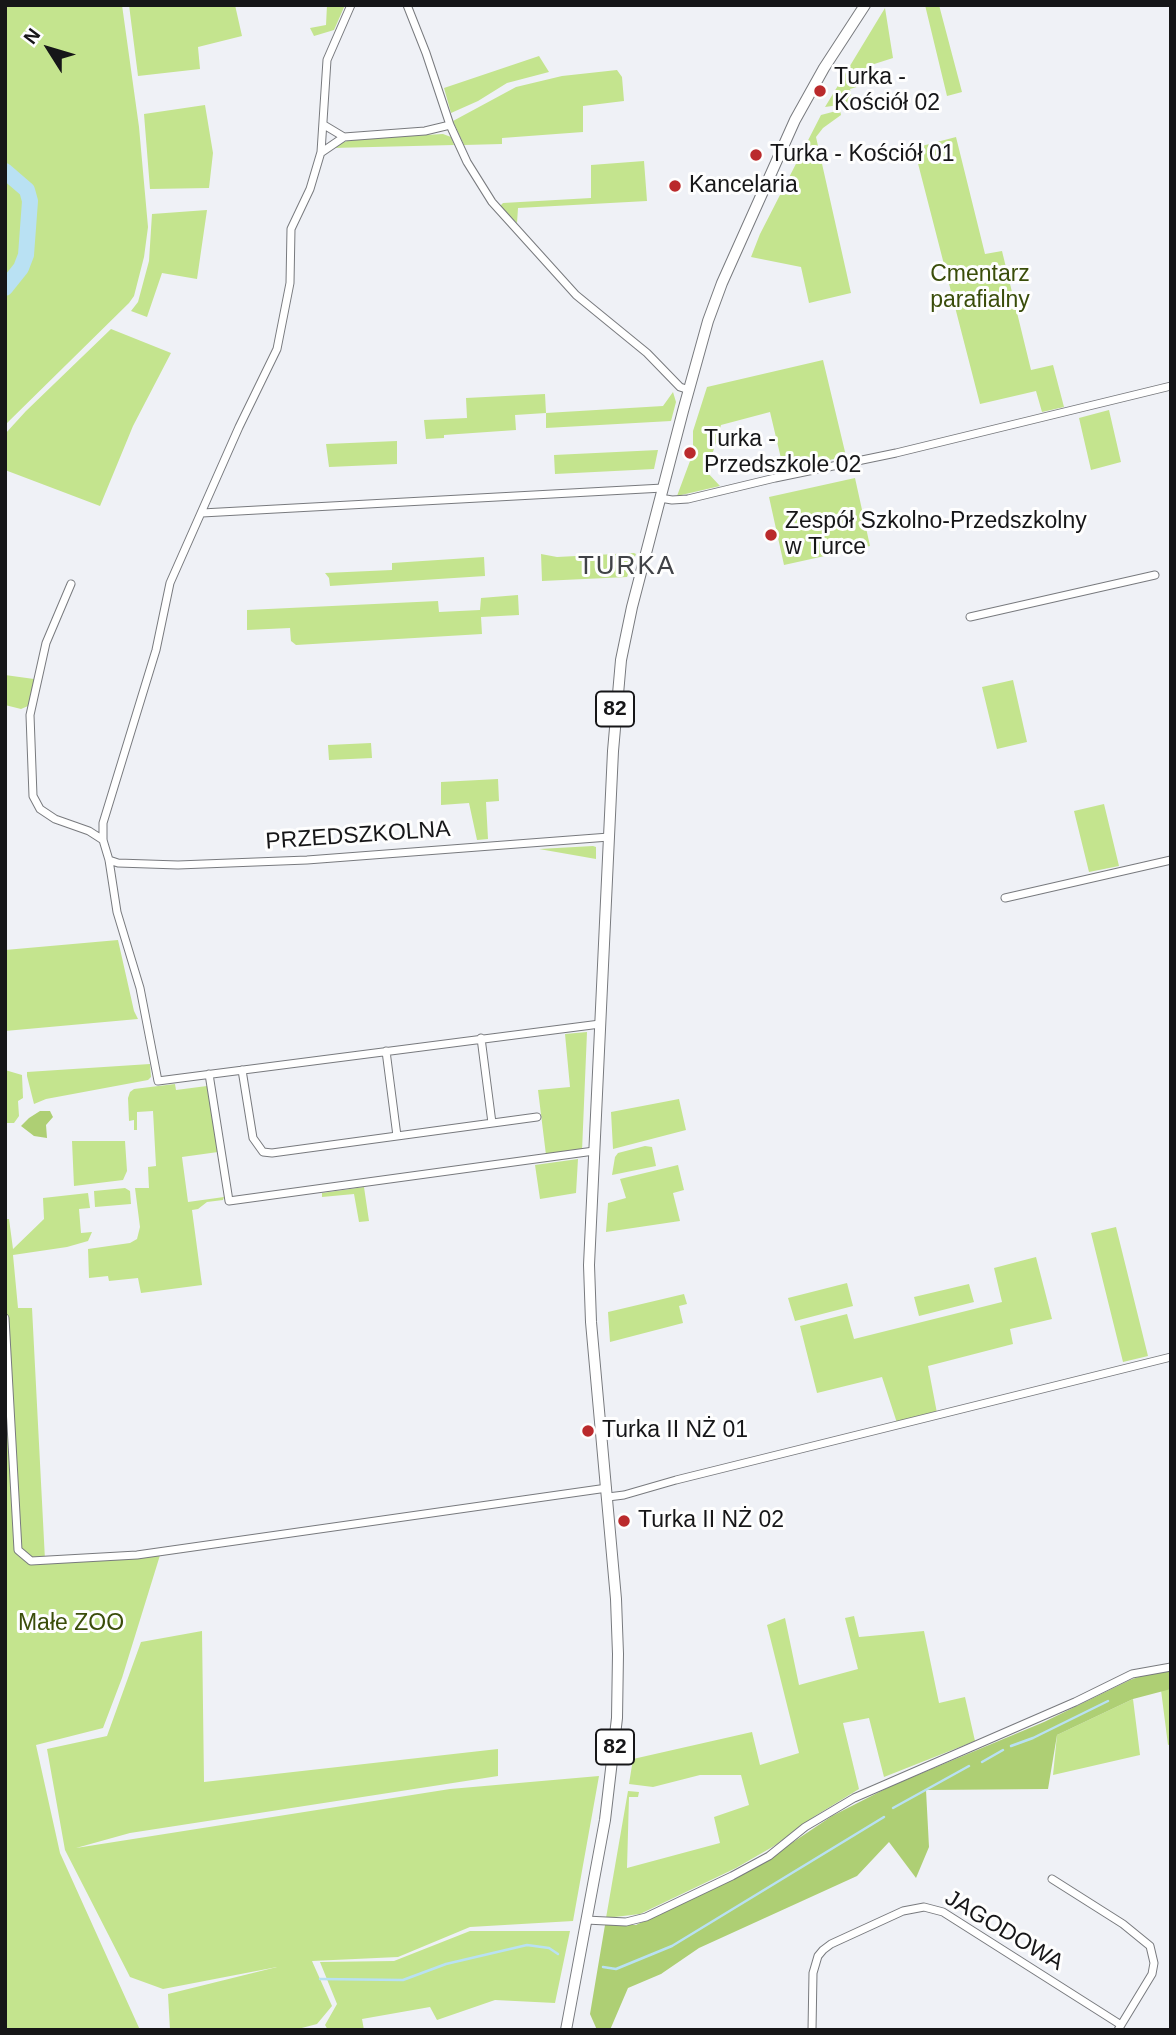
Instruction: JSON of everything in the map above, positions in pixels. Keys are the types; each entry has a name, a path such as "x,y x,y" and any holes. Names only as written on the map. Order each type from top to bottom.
{"main road":[{"name":"82","path":"566,2030 607,1809 617,1718 618,1629 590,1310 589,1265 615,705 621,660 632,607 689,390 718,293 771,170 810,93 865,5"}],"street":[{"path":"351,5 327,61 321,152 310,189 291,229 290,283 277,349 239,426 167,590 156,650 103,823 103,840 117,912 140,988 158,1081 600,1024"},
{"path":"407,5 450,125 471,169 492,202 586,305 648,353 680,387 689,390"},
{"path":"324,125 344,137"},
{"path":"321,152 344,137 425,131 450,125"},
{"path":"202,513 662,493 672,500 699,497 909,450 1171,386"},
{"path":"970,617 1155,575"},
{"path":"71,584 46,643 30,715 33,796 40,809 55,819 89,831 103,840"},
{"name":"PRZEDSZKOLNA","path":"109,860 118,863 178,865 307,860 609,837"},
{"path":"1005,898 1171,860"},
{"path":"481,1038 492,1123"},
{"path":"386,1051 397,1136"},
{"path":"242,1070 253,1138 263,1152 272,1153 537,1117"},
{"path":"209,1074 229,1201 594,1152"},
{"path":"5,1318 18,1550 30,1560 137,1556 607,1492 624,1495 1171,1357"},
{"path":"586,1920 625,1922 646,1917 769,1856 805,1827 854,1798 1075,1702 1132,1674 1171,1667"},
{"path":"1052,1879 1123,1924 1150,1946 1154,1964 1152,1974 1119,2027"},
{"name":"JAGODOWA","path":"812,2030 813,1973 818,1956 831,1944 903,1911 924,1907 943,1912 1119,2027"}],"green space":[{"path":"5,5 122,5 139,127 148,227 144,257 134,296 129,303 5,425"},
{"path":"129,5 235,5 242,36 198,47 200,69 138,76"},
{"path":"327,5 345,5 334,30 314,36 310,28 326,25"},
{"path":"925,5 939,5 962,92 947,96"},
{"path":"885,8 893,58 868,66 873,82 850,89 853,103 825,107"},
{"path":"539,56 549,72 507,83 478,101 451,113 444,88"},
{"path":"617,70 622,77 624,101 583,106 583,132 502,138 502,144 464,145 453,121 516,87 562,76"},
{"path":"205,105 213,153 209,188 150,189 144,114"},
{"path":"840,110 841,115 823,128 816,137 851,293 809,303 801,267 751,257 821,115"},
{"path":"443,134 451,137 454,145 332,148 355,139"},
{"name":"Cmentarz parafialny","path":"956,137 985,254 1002,251 1031,370 1053,365 1064,407 1042,412 1036,391 980,404 914,148"},
{"path":"644,161 647,201 518,208 517,223 500,206 503,203 591,198 591,165"},
{"path":"207,210 197,279 162,273 147,317 131,311 138,302 149,261 152,214"},
{"path":"111,329 171,353 133,426 100,506 5,470 5,434"},
{"path":"823,360 846,456 784,471 770,412 721,425 707,472 720,486 677,496 693,451 693,431 707,387"},
{"path":"673,392 676,402 671,421 546,428 546,413 663,406"},
{"path":"545,394 546,413 515,415 516,430 444,435 444,438 426,439 424,420 467,418 466,398"},
{"path":"1109,410 1121,462 1091,470 1079,418"},
{"path":"397,441 397,464 329,467 326,444"},
{"path":"658,450 654,469 555,474 554,455"},
{"path":"855,478 870,546 784,565 769,497"},
{"path":"541,554 557,557 636,554 627,577 542,581"},
{"path":"484,557 485,576 330,586 325,573 392,570 392,563"},
{"path":"518,595 519,615 481,617 482,634 296,645 291,641 290,628 247,630 247,610 438,601 439,612 480,610 481,598"},
{"path":"5,675 34,679 28,706 21,709 5,705"},
{"path":"1013,680 1027,742 997,749 982,687"},
{"path":"371,743 372,758 329,760 328,745"},
{"path":"498,779 499,801 486,802 488,839 477,840 469,803 441,805 441,782"},
{"path":"1104,804 1119,866 1089,872 1074,811"},
{"path":"596,847 596,859 539,849"},
{"path":"118,940 138,1019 5,1031 5,950"},
{"path":"587,1032 582,1151 546,1155 538,1090 570,1087 565,1034"},
{"path":"150,1064 151,1077 148,1080 46,1099 34,1104 27,1076 27,1072"},
{"path":"5,1070 22,1075 23,1098 18,1101 19,1116 14,1123 5,1123"},
{"path":"175,1084 176,1090 207,1086 218,1152 182,1157 188,1202 224,1197 223,1200 207,1202 192,1210 202,1285 141,1293 138,1278 109,1281 108,1276 89,1278 88,1249 130,1243 137,1239 140,1227 135,1188 149,1188 148,1167 156,1166 153,1111 137,1112 137,1130 134,1130 134,1120 129,1121 130,1092 134,1089"},
{"path":"679,1099 686,1130 613,1149 611,1112"},
{"path":"40,1111 50,1111 53,1117 46,1125 47,1138 34,1136 21,1126"},
{"path":"72,1141 125,1141 127,1171 123,1180 74,1186"},
{"path":"645,1146 652,1147 656,1166 612,1175 618,1153"},
{"path":"578,1159 576,1193 540,1199 535,1165"},
{"path":"678,1165 684,1190 673,1193 680,1221 606,1232 608,1203 626,1198 620,1179"},
{"path":"364,1187 369,1221 359,1222 354,1194 322,1197 322,1193"},
{"path":"125,1188 130,1191 131,1204 95,1207 94,1191"},
{"name":"Małe ZOO","path":"88,1193 90,1208 79,1209 81,1233 92,1232 88,1241 13,1255 18,1308 32,1308 45,1560 161,1552 122,1678 103,1728 36,1745 60,1853 140,2030 5,2030 5,1219 9,1219 13,1249 44,1219 43,1198"},
{"path":"1116,1227 1148,1356 1123,1362 1091,1233"},
{"path":"1036,1257 1052,1319 1010,1329 1013,1344 928,1366 937,1413 897,1423 882,1377 817,1393 800,1326 847,1314 854,1339 1002,1302 994,1268"},
{"path":"847,1283 853,1306 795,1321 788,1298"},
{"path":"969,1284 974,1302 919,1316 914,1297"},
{"path":"684,1294 687,1304 679,1306 683,1323 610,1342 608,1312"},
{"path":"854,1616 859,1637 924,1631 939,1703 965,1697 975,1741 884,1777 869,1718 843,1723 859,1789 736,1868 640,1914 606,1918 628,1791 639,1792 638,1797 629,1797 627,1868 720,1843 714,1817 749,1805 741,1775 700,1775 653,1787 629,1784 633,1759 752,1732 760,1765 799,1753 767,1625 785,1618 799,1685 858,1669 845,1618"},
{"path":"202,1631 204,1782 498,1749 498,1776 130,1833 76,1848 450,1789 599,1776 573,1921 470,1927 398,1957 312,1961 332,2006 317,2024 294,2030 170,2030 168,1994 277,1967 163,1989 130,1977 65,1850 47,1749 107,1736 141,1642"},
{"path":"1171,1671 1171,1689 1133,1699 1057,1735 1048,1789 926,1790 929,1847 916,1878 889,1842 857,1876 699,1948 661,1974 628,1988 610,2030 597,2030 590,2014 605,1925 636,1925 762,1863 832,1816 891,1786 1044,1722 1130,1680 1147,1674"},
{"path":"1171,1689 1171,1744 1168,1745 1161,1690"},
{"path":"1133,1699 1140,1755 1053,1775 1057,1735"},
{"path":"470,1931 570,1931 555,2003 495,2000 437,2020 430,2007 362,2019 364,2030 328,2030 325,2025 337,2004 320,1962 394,1961"}],"waterway":[{"path":"5,171 27,190 30,201 26,255 21,268 5,288"},
{"path":"1011,1746 1108,1701"},
{"path":"982,1762 1003,1750"},
{"path":"893,1808 969,1766"},
{"path":"603,1967 616,1969 672,1946 884,1817"},
{"path":"320,1979 403,1980 446,1964 527,1945 549,1948 558,1954"}],"place":[{"name":"Turka - Kościół 02","path":"820,91"},
{"name":"Turka - Kościół 01","path":"756,155"},
{"name":"Kancelaria","path":"675,186"},
{"name":"Turka - Przedszkole 02","path":"690,453"},
{"name":"Zespół Szkolno-Przedszkolny w Turce","path":"771,535"},
{"name":"Turka II NŻ 01","path":"588,1431"},
{"name":"Turka II NŻ 02","path":"624,1521"}],"district":[{"name":"TURKA","path":"627,567"}]}
